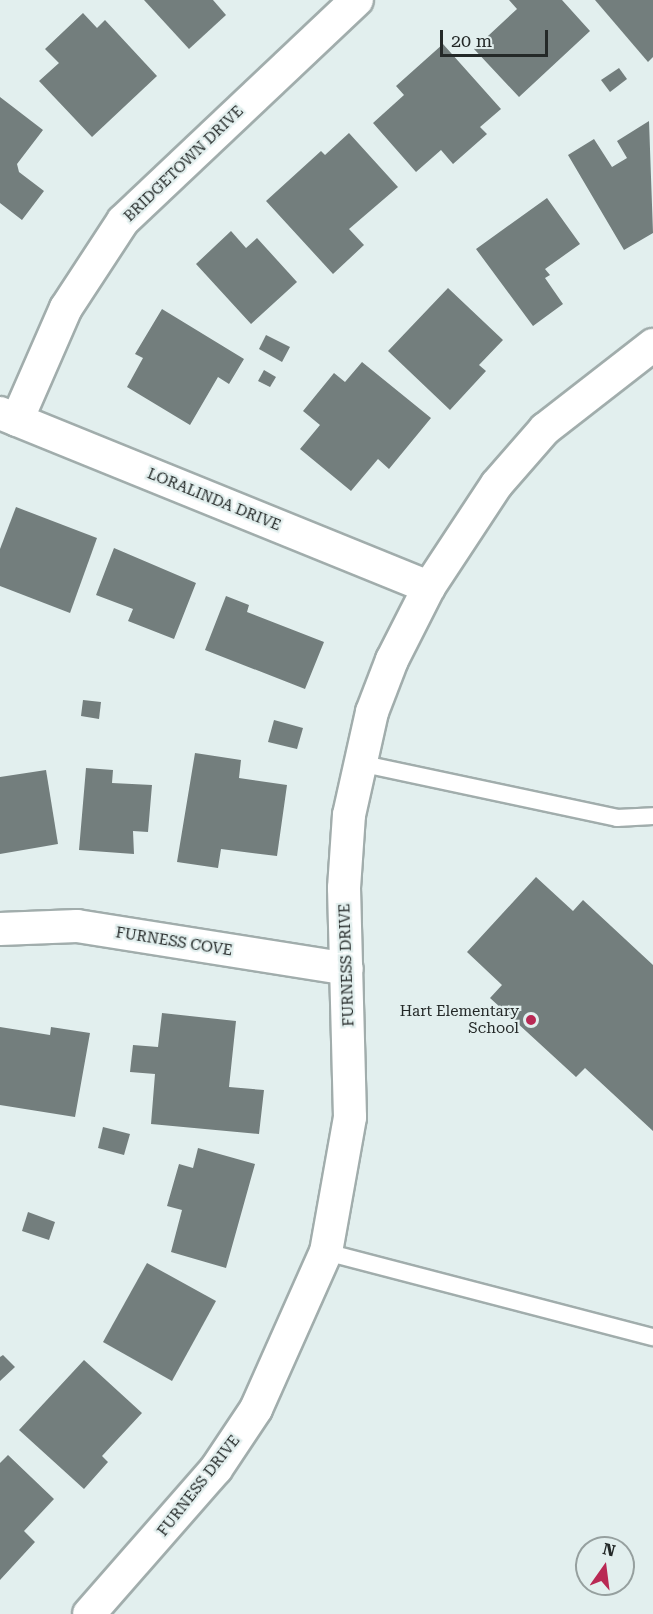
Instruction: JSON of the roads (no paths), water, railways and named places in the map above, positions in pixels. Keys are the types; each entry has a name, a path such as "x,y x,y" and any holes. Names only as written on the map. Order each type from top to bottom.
{"street":[{"name":"BRIDGETOWN DRIVE","path":"8,416 66,308 123,221 357,0"},
{"name":"FURNESS DRIVE","path":"89,1614 216,1469 256,1409 290,1344 326,1252 350,1117 344,888 359,763 392,660 429,587 496,484 545,429 653,345"},
{"name":"LORALINDA DRIVE","path":"8,416 429,587"},
{"name":"FURNESS COVE","path":"0,929 77,926 347,969"}],"lane":[{"path":"359,763 617,818 653,816"},
{"path":"326,1252 653,1337"}],"place":[{"name":"Hart Elementary School","path":"531,1020"}]}
